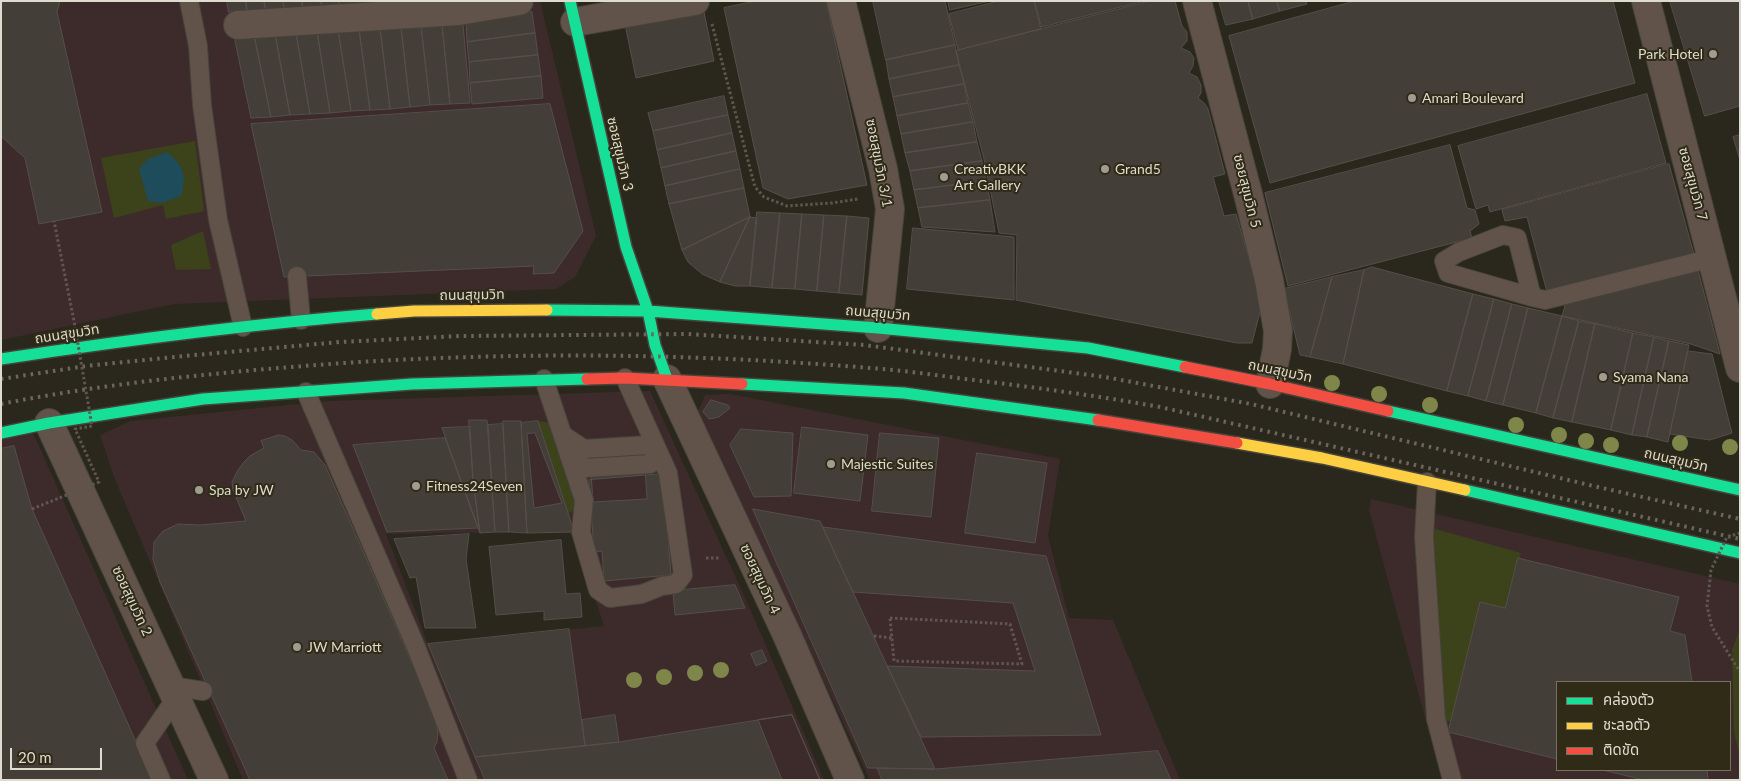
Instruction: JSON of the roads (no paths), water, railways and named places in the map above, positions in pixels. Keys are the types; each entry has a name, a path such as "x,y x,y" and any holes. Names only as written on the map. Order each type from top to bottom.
{"main road":[{"name":"ซอยสุขุมวิท 3","path":"572,12 626,247 648,310 655,345 667,380"},
{"name":"ถนนสุขุมวิท","path":"1,360 135,339 301,320 414,311 648,310 878,328 1088,348 1270,384 1740,490"},
{"path":"1,433 49,423 203,400 412,384 625,378 904,392 1124,423 1322,458 1740,553"}],"street":[{"path":"238,25 458,11 519,1"},
{"name":"ซอยสุขุมวิท 3/1","path":"841,1 883,169 890,209 878,328"},
{"name":"ซอยสุขุมวิท 5","path":"1197,1 1269,280 1278,331 1277,349 1270,384"},
{"name":"ซอยสุขุมวิท 7","path":"1646,1 1740,368"},
{"path":"572,12 703,11"},
{"name":"ซอยสุขุมวิท 4","path":"667,380 787,636 850,780"},
{"name":"ซอยสุขุมวิท 2","path":"49,423 214,780"}],"lane":[{"path":"189,1 198,46 202,105 218,220 243,327"},
{"path":"1532,297 1517,238 1503,235 1459,252 1444,261 1448,273 1532,297 1545,300 1712,258"},
{"path":"297,276 301,320"},
{"path":"544,379 584,500 581,532 598,590 610,598 642,594 662,586 676,584 683,575 668,473 625,378"},
{"path":"306,392 416,647 468,780"},
{"path":"563,436 584,449 656,446"},
{"path":"570,456 586,468 650,464 656,446"},
{"path":"1427,482 1424,537 1436,719 1452,780"},
{"path":"162,780 145,743 174,692 203,691"}],"water":[{"path":"167,152 183,171 184,182 181,196 162,203 148,201 139,169 148,159"}],"railway":[{"path":"1,379 86,366 184,356 340,342 460,336 688,334 864,345 1105,377 1251,404 1740,519"},
{"path":"1,404 73,391 182,377 291,367 436,358 653,356 881,369 1059,391 1160,407 1740,539"}],"place":[{"name":"Park Hotel","path":"1713,54"},
{"name":"Amari Boulevard","path":"1412,98"},
{"name":"Grand5","path":"1105,169"},
{"name":"CreativBKK Art Gallery","path":"944,177"},
{"name":"Syama Nana","path":"1603,377"},
{"name":"Majestic Suites","path":"831,464"},
{"name":"Fitness24Seven","path":"416,486"},
{"name":"Spa by JW","path":"199,490"},
{"name":"JW Marriott","path":"297,647"}]}
